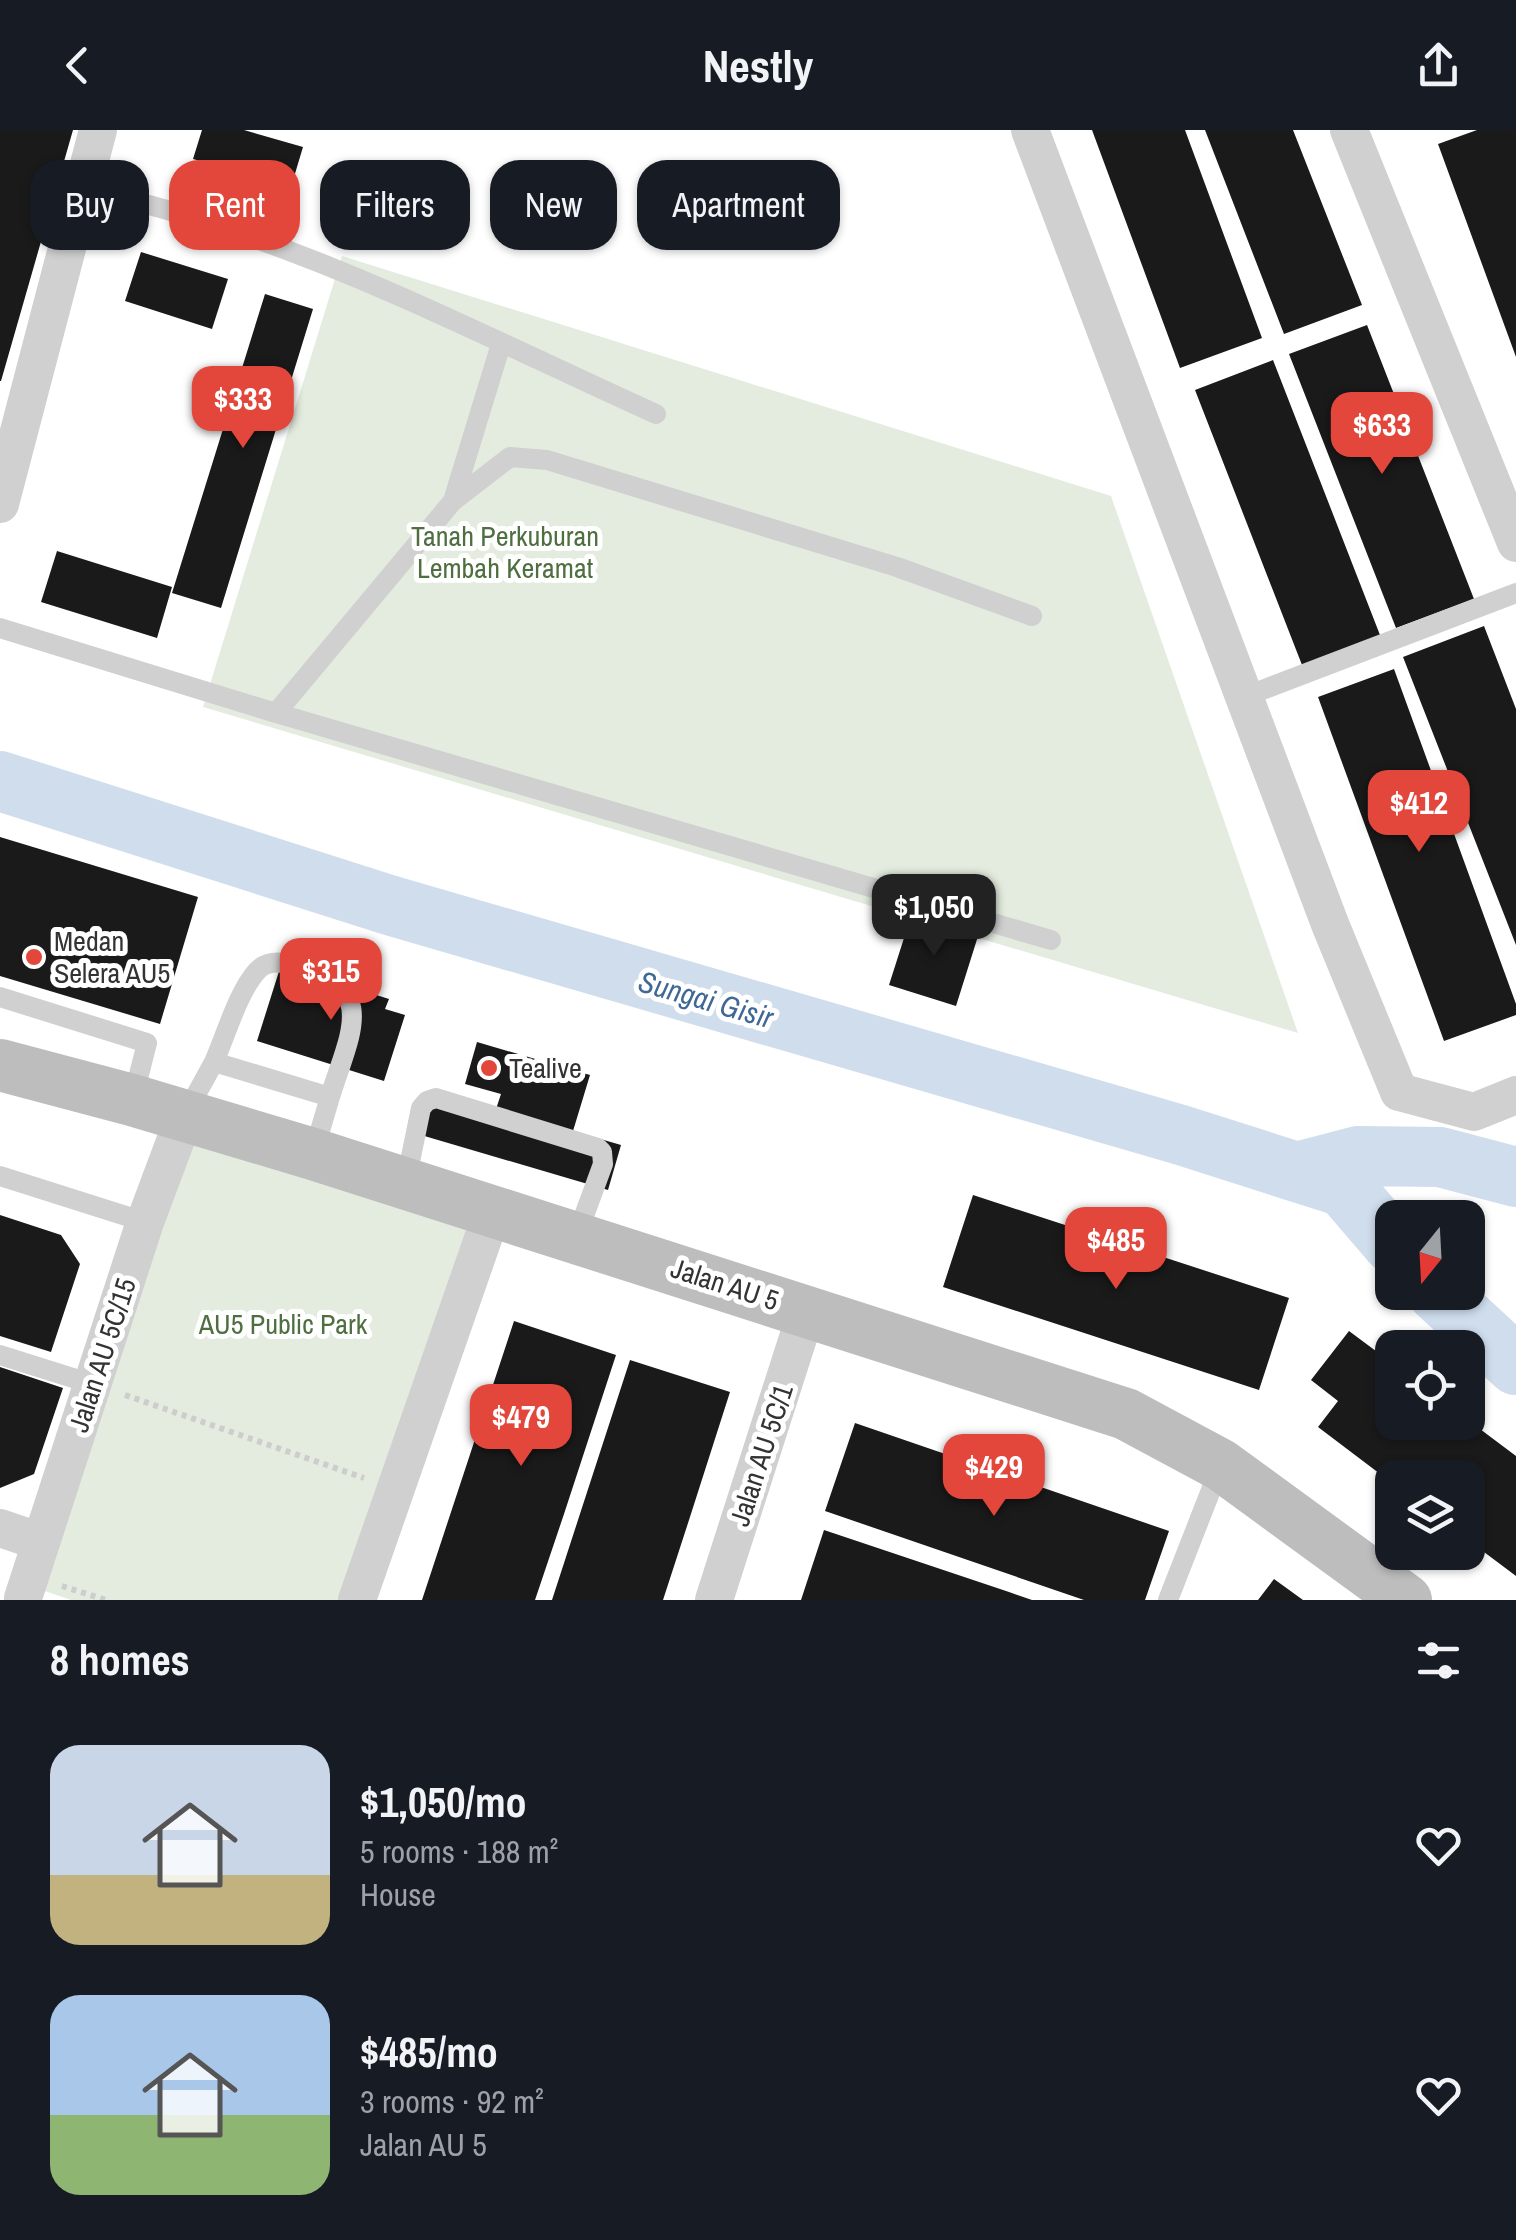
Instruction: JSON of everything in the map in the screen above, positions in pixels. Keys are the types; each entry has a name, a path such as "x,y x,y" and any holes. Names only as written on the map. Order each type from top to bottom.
{"main road":[{"name":"Jalan AU 5","path":"0,1065 313,1154 1126,1414 1221,1465 1406,1600"}],"street":[{"path":"90,160 98,130"},
{"path":"1030,130 1244,697 1399,1092 1474,1112 1516,1095"},
{"path":"1349,130 1516,543"},
{"path":"0,504 67,250"},
{"name":"Jalan AU 5C/15","path":"25,1592 101,1387 145,1222 185,1115"},
{"path":"357,1600 493,1210"},
{"name":"Jalan AU 5C/1","path":"714,1600 808,1310"},
{"path":"0,1528 41,1542"}],"lane":[{"path":"149,204 259,240 364,282 656,414"},
{"path":"453,501 501,344"},
{"path":"276,713 453,501 510,457 547,460 897,567 1032,616"},
{"path":"1244,697 1516,594"},
{"path":"0,628 1051,940"},
{"path":"185,1115 214,1062 246,986 260,966 279,962 326,973 350,998 354,1015 313,1154"},
{"path":"0,996 147,1043 132,1100"},
{"path":"214,1062 330,1097"},
{"path":"406,1183 422,1108 436,1098 598,1148 603,1164 576,1237"},
{"path":"0,1176 145,1222"},
{"path":"0,1354 101,1387"},
{"path":"1168,1600 1221,1465"}],"path":[{"path":"101,1387 371,1480 369,1476"},
{"path":"25,1592 106,1600"}],"green space":[{"name":"Tanah Perkuburan Lembah Keramat","path":"342,256 1111,496 1298,1033 203,707"},
{"name":"AU5 Public Park","path":"191,1124 483,1218 339,1600 71,1600 36,1588"}],"building":[{"path":"0,130 73,130 64,160 30,160 30,250 39,250 0,381"},
{"path":"202,130 244,130 303,147 299,160 193,159"},
{"path":"1092,130 1185,130 1262,338 1180,368"},
{"path":"1205,130 1293,130 1362,305 1284,334"},
{"path":"1477,130 1516,130 1516,357 1438,144"},
{"path":"141,252 228,279 212,329 125,301"},
{"path":"265,294 313,309 221,608 172,593"},
{"path":"1367,325 1474,599 1396,628 1289,354"},
{"path":"1273,360 1380,635 1302,665 1195,390"},
{"path":"57,551 172,587 157,638 41,602"},
{"path":"1484,626 1516,709 1516,945 1403,657"},
{"path":"1394,669 1516,1004 1516,1015 1444,1041 1318,697"},
{"path":"0,837 198,897 160,1024 0,976"},
{"path":"912,913 979,933 956,1006 889,985"},
{"path":"281,965 389,999 385,1009 405,1015 384,1081 257,1041"},
{"path":"477,1042 590,1075 573,1131 621,1145 608,1190 421,1135 434,1090 496,1109 501,1094 465,1084"},
{"path":"973,1195 1289,1298 1259,1390 943,1287"},
{"path":"0,1215 61,1235 80,1264 51,1352 0,1336"},
{"path":"514,1321 616,1355 564,1514 535,1600 422,1600"},
{"path":"1349,1331 1375,1350 1375,1440 1485,1440 1485,1433 1516,1456 1516,1576 1485,1553 1485,1460 1375,1460 1375,1470 1318,1427 1338,1401 1311,1380"},
{"path":"630,1360 730,1392 663,1600 552,1600"},
{"path":"0,1367 63,1388 34,1474 0,1488"},
{"path":"855,1423 1169,1531 1145,1600 1084,1600 825,1511"},
{"path":"824,1530 1009,1592 1032,1600 801,1600"},
{"path":"1274,1579 1303,1600 1258,1600"}],"waterway":[{"name":"Sungai Gisir","path":"0,781 389,905 1181,1135 1344,1187 1375,1223"},
{"path":"1297,1172 1358,1156 1440,1157 1516,1177"},
{"name":"Sungai Gisir","path":"1456,1310 1516,1365"}],"place":[{"name":"Medan Selera AU5","path":"34,957"},
{"name":"Tealive","path":"489,1068"}]}
